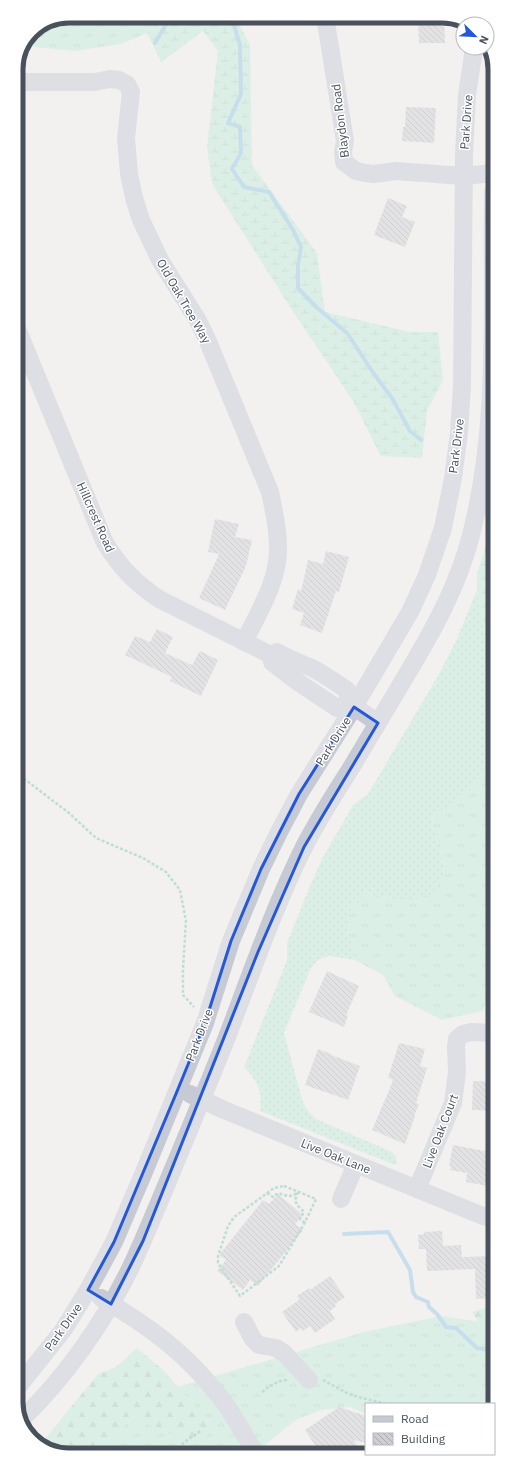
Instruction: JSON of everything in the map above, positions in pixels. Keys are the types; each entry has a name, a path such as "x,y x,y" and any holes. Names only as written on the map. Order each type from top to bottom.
{"street":[{"name":"Blaydon Road","path":"326,23 345,141 343,152 344,162 349,168 356,171 374,174 396,171 478,175"},
{"name":"Park Drive","path":"23,1381 64,1329 88,1290 114,1242 178,1089 207,1016 231,941 271,848 299,794 410,612 427,575 443,528 459,433 478,175 467,95 473,56"},
{"name":"Old Oak Tree Way","path":"23,82 95,82 110,79 119,80 127,84 131,92 126,138 129,174 134,198 160,260 197,319 207,339 270,492 274,510 279,548 276,568 266,599 244,642"},
{"name":"Hillcrest Road","path":"23,343 105,543 127,574 159,599 271,655 277,652 291,660 302,673 313,668 347,690 352,705"},
{"path":"25,1415 60,1378 111,1304 130,1268 227,1035 258,952 304,847 325,809 378,724 436,626 454,586 471,536 482,483 488,433"},
{"path":"352,705 378,724"},
{"name":"Live Oak Court","path":"417,1189 452,1103 458,1072 456,1047 457,1039 463,1034 471,1032 488,1033"},
{"name":"Live Oak Lane","path":"178,1089 356,1164 488,1217"},
{"path":"341,1199 356,1164"},
{"path":"88,1290 154,1331 181,1354 221,1398 252,1448"},
{"path":"244,1322 259,1345 276,1348 284,1353 309,1380"}],"path":[{"path":"23,777 69,813 96,838 143,858 166,872 180,890 186,921 183,995 191,1005 207,1016"},
{"path":"284,1186 316,1199 305,1223 279,1266 240,1296 218,1263 218,1256 228,1226 234,1217 267,1193 274,1188 284,1186"},
{"path":"267,1193 273,1197 278,1193 293,1197 298,1192"},
{"path":"298,1192 295,1200 297,1205 304,1212 300,1219 305,1223"},
{"path":"181,1448 183,1443 202,1430"}],"highlighted area":[{"path":"354,707 378,723 304,847 258,952 143,1241 111,1304 88,1290 114,1242 178,1089 205,1023 231,941 261,869 299,794"}],"green space":[{"path":"154,23 147,33 121,44 74,51 30,46 44,31 60,24"},
{"path":"154,23 239,23 250,45 252,165 317,253 325,312 410,332 438,332 443,380 427,411 422,458 381,456 353,401 294,313 212,184 207,147 218,51 203,31 161,62 147,33"},
{"path":"488,538 488,643 486,640 477,590 477,574"},
{"path":"477,590 486,640 488,643 488,762 470,790 431,818 446,872 432,894 403,901 367,893 350,910 348,930 355,960 329,956 319,959 311,968 284,1033 303,1102 308,1111 316,1119 392,1152 396,1157 397,1164 395,1165 260,1111 260,1092 253,1077 244,1067 287,960 287,943 323,857 353,805 368,794 439,674 456,641"},
{"path":"488,762 488,995 483,1011 442,1020 395,996 383,975 355,960 348,930 349,910 367,893 403,901 446,872 431,818 470,790"},
{"path":"488,1307 488,1333 478,1322 472,1312"},
{"path":"441,1316 488,1323 488,1403 365,1403 365,1414 350,1407 320,1410 294,1421 261,1448 70,1448 89,1413 364,1332"},
{"path":"137,1348 161,1368 191,1401 212,1429 200,1445 130,1417 110,1448 66,1448 55,1446 44,1440 98,1374 116,1367"}],"building":[{"path":"418,23 444,23 445,43 419,43"},
{"path":"406,107 436,108 434,143 402,141 403,127 405,127"},
{"path":"388,198 407,206 402,217 415,222 405,247 374,235"},
{"path":"215,519 239,524 235,537 252,540 246,566 225,610 199,598 219,554 208,552"},
{"path":"326,551 349,557 339,592 336,591 322,633 300,625 304,613 292,609 298,589 301,591 308,560 323,564"},
{"path":"157,629 173,637 165,653 192,665 200,651 218,660 201,696 170,681 172,677 125,655 135,636 150,642"},
{"path":"327,971 359,986 346,1015 348,1016 344,1027 309,1012"},
{"path":"399,1043 425,1049 420,1066 427,1068 416,1103 419,1104 405,1144 372,1130 393,1081 392,1079 388,1078"},
{"path":"318,1049 360,1066 348,1100 305,1085"},
{"path":"473,1081 488,1082 488,1111 472,1110"},
{"path":"453,1145 488,1152 488,1186 466,1182 467,1173 450,1170 451,1166 449,1166"},
{"path":"278,1194 303,1215 295,1224 303,1230 258,1286 250,1280 243,1290 217,1271 226,1260 219,1255 263,1200 269,1204"},
{"path":"442,1231 443,1246 461,1245 462,1257 488,1256 488,1298 476,1299 475,1269 427,1271 426,1249 419,1249 418,1235 424,1234 424,1232"},
{"path":"330,1276 345,1297 335,1304 336,1306 330,1311 335,1319 315,1333 310,1326 303,1331 301,1328 296,1332 282,1312 299,1300 297,1296 309,1288 310,1290"},
{"path":"339,1407 365,1416 365,1443 354,1440 359,1448 317,1448 305,1430"}],"waterway":[{"path":"155,43 167,23"},
{"path":"233,23 240,45 241,94 228,123 240,127 241,153 232,169 244,187 269,192 293,230 301,247 298,265 298,288 316,307 347,333 392,398 410,431 421,440"},
{"path":"344,1234 388,1232 410,1270 413,1292 416,1297 428,1302 429,1307 437,1314 446,1327 456,1328 477,1348 488,1350"}]}
